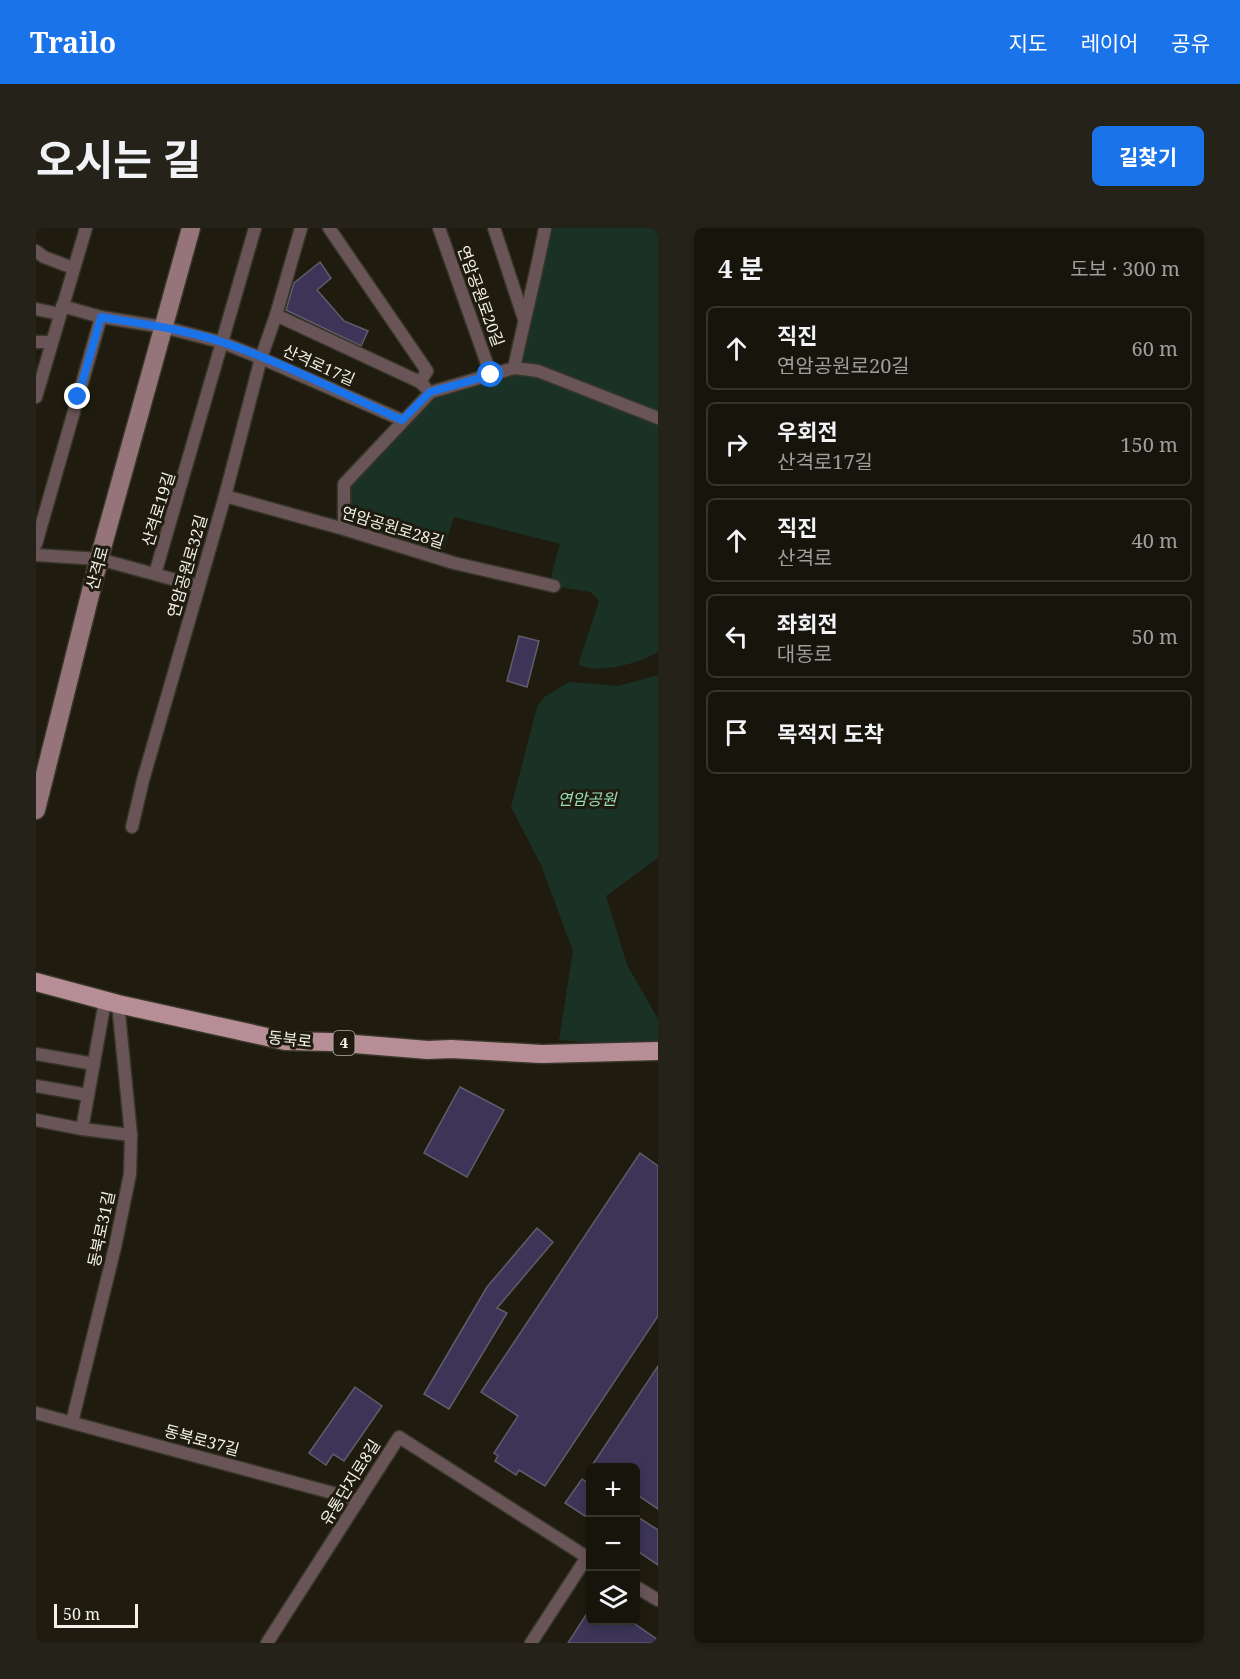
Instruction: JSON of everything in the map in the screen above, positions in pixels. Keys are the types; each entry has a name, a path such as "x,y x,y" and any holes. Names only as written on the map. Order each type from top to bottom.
{"main road":[{"name":"동북로","path":"36,982 112,1003 285,1041 542,1054 658,1051"}],"street":[{"name":"산격로","path":"37,804 99,559 191,228"},
{"path":"221,342 255,228"},
{"name":"연암공원로32길","path":"132,827 143,780 225,496 261,357 276,315 301,228"},
{"path":"328,228 427,371 420,382"},
{"name":"연암공원로20길","path":"439,228 491,375"},
{"name":"연암공원로20길","path":"494,228 525,319"},
{"name":"연암공원로20길","path":"514,368 545,228"},
{"path":"36,397 84,229"},
{"path":"36,251 44,257 73,268"},
{"path":"36,309 61,310 163,327"},
{"path":"276,315 420,382 430,392"},
{"path":"36,544 101,317"},
{"name":"산격로17길","path":"163,327 221,342 261,357 402,420"},
{"path":"36,342 51,342"},
{"name":"산격로19길","path":"155,574 221,342"},
{"path":"344,529 344,484 430,392 514,368 538,371 658,418"},
{"name":"연암공원로28길","path":"225,496 454,563 554,586"},
{"name":"산격로19길","path":"36,555 99,559 198,586"},
{"path":"82,1129 94,1064 112,1003"},
{"name":"동북로31길","path":"72,1422 115,1247 130,1174 131,1135 112,1003"},
{"path":"36,1053 94,1064"},
{"path":"36,1086 88,1095"},
{"path":"36,1120 131,1135"},
{"name":"동북로37길","path":"36,1413 359,1500"},
{"name":"유통단지로8길","path":"267,1643 399,1437 586,1556"},
{"name":"유통단지로8길","path":"531,1643 586,1562"},
{"path":"640,1589 658,1600"}],"green space":[{"path":"552,228 658,228 658,652 630,664 608,668 587,668 578,665 599,601 591,592 558,587 551,576 560,544 454,517 443,551 348,527 348,485 432,395 514,373 538,291"},
{"name":"연암공원","path":"658,675 658,858 606,896 627,965 658,1019 658,1042 559,1040 573,951 541,865 511,807 537,707 544,697 569,682 618,686"}],"building":[{"path":"320,262 331,278 317,290 344,321 368,331 361,346 286,310 294,283"},
{"path":"519,636 539,641 527,687 507,681"},
{"path":"460,1087 504,1110 467,1177 424,1153"},
{"path":"640,1153 658,1166 658,1316 545,1486 519,1470 516,1475 495,1461 498,1456 494,1453 518,1416 481,1392"},
{"path":"537,1228 553,1242 497,1308 507,1313 449,1409 424,1394 487,1287"},
{"path":"658,1366 658,1509 640,1497 640,1463 594,1463"},
{"path":"355,1387 382,1406 344,1461 333,1454 326,1465 309,1453"},
{"path":"582,1479 586,1482 585,1516 565,1503"},
{"path":"640,1519 658,1530 658,1565 640,1553"},
{"path":"586,1615 586,1625 636,1625 658,1640 658,1643 568,1643"}],"route":[{"path":"78,397 101,317 163,327 221,342 261,357 402,420 430,392 491,375"}]}
